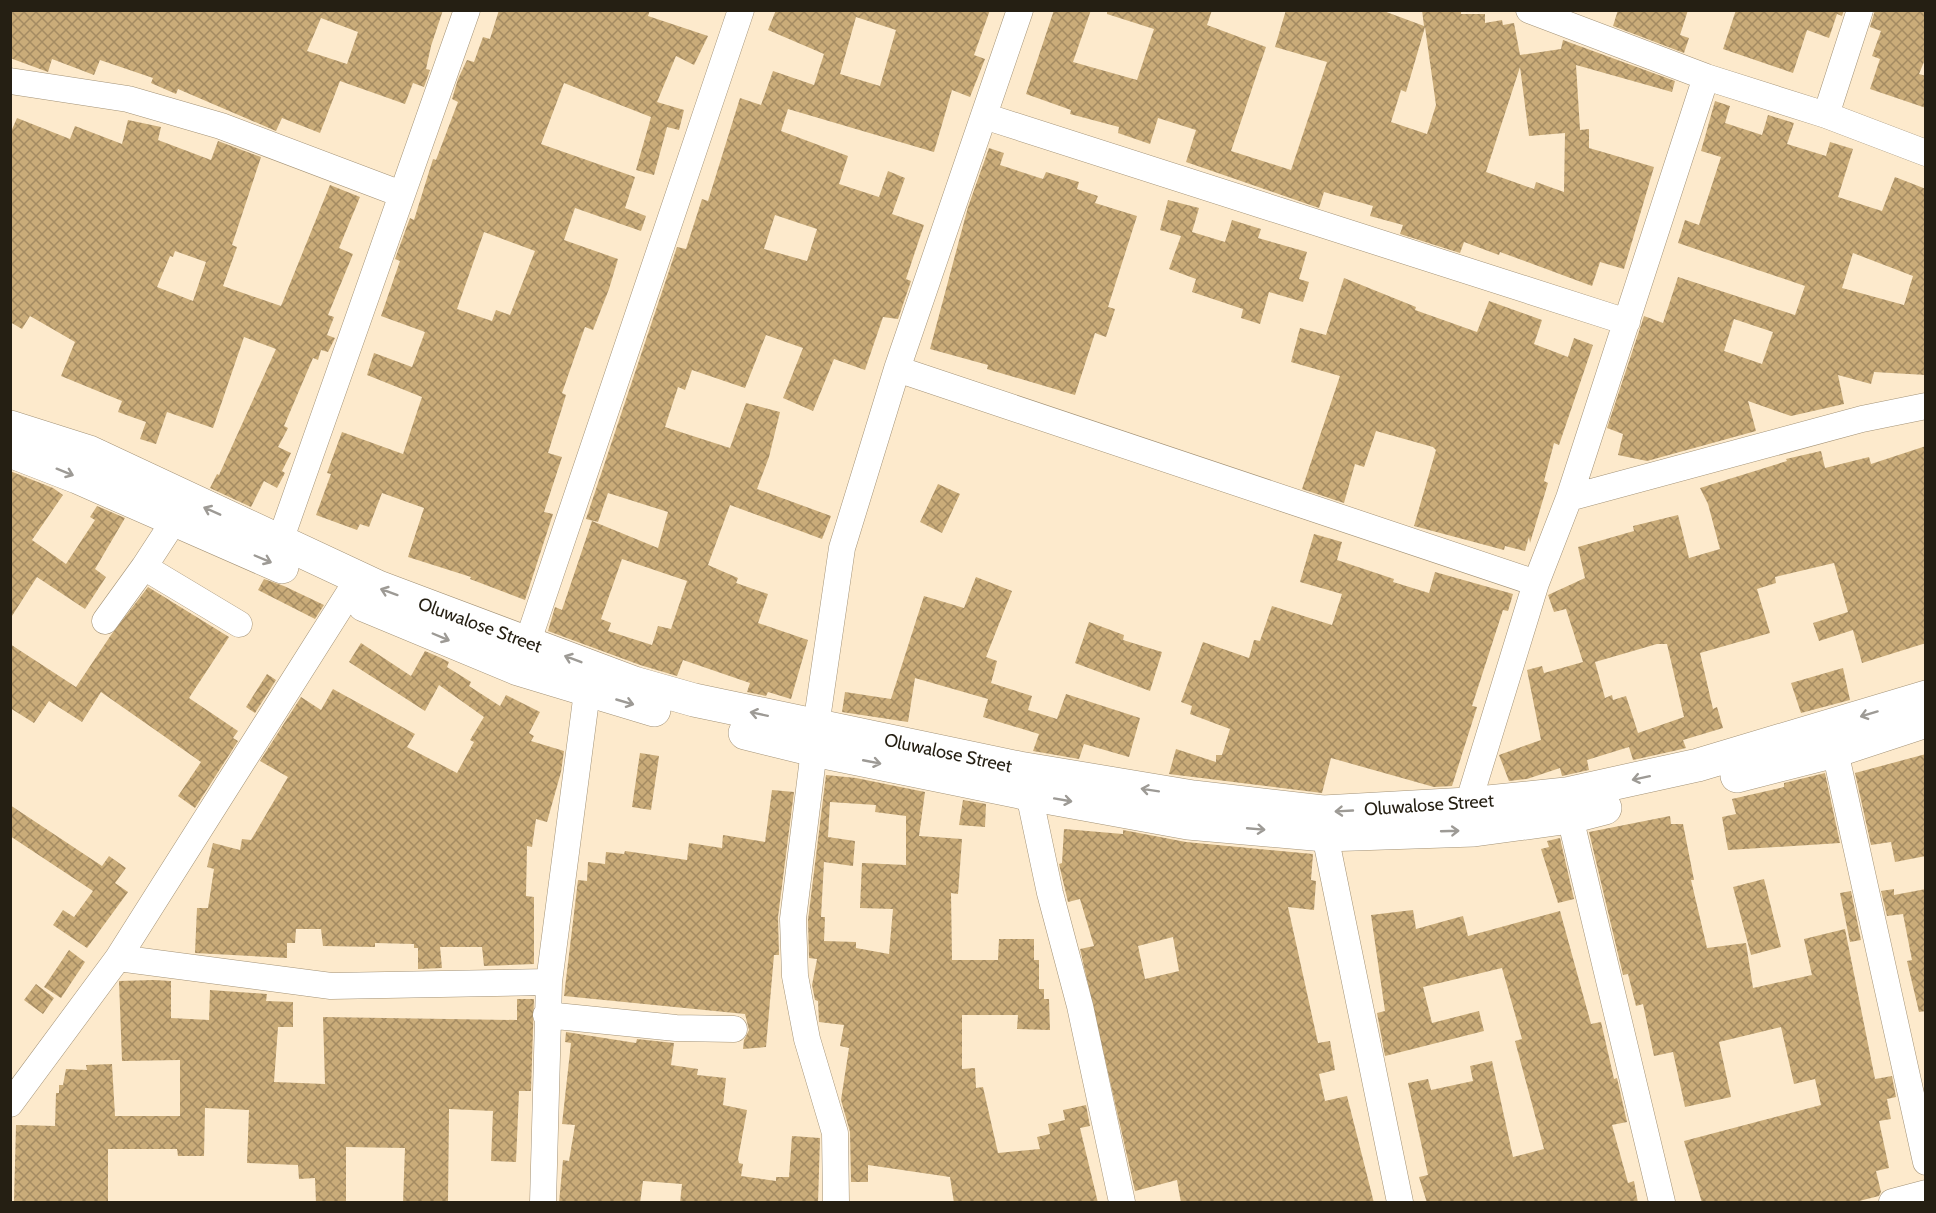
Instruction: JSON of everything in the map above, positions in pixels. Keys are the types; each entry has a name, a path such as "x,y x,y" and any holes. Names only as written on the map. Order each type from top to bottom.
{"street":[{"path":"280,541 467,10"},
{"path":"528,641 741,10"},
{"path":"836,1203 835,1132 807,1039 795,976 793,919 815,738 842,548 897,369 1020,10"},
{"path":"1529,10 1577,18 1706,77 1826,115 1926,153"},
{"path":"1826,115 1860,10"},
{"path":"1467,804 1536,583 1569,498 1706,77"},
{"path":"10,81 128,99 221,126 401,194"},
{"path":"984,116 1627,322"},
{"path":"897,369 1536,583"},
{"path":"1569,498 1862,419 1926,406"},
{"name":"Oluwalose Street","path":"10,427 89,452 280,541 353,589 518,669 587,692 815,738 1019,768 1193,797 1323,812 1467,804 1566,794 1700,775 1835,751 1926,721"},
{"name":"Oluwalose Street","path":"10,451 77,477 174,521 353,589 528,641 634,683 815,738 1029,794 1188,823 1324,835 1474,830 1570,817 1926,698"},
{"path":"105,621 174,521"},
{"path":"144,567 239,624"},
{"path":"10,1104 118,958 353,589"},
{"path":"543,1203 546,1015 587,692"},
{"path":"1835,751 1926,1162"},
{"path":"1029,794 1050,893 1080,1006 1122,1203"},
{"path":"1570,817 1662,1203"},
{"path":"1324,835 1400,1203"},
{"path":"118,958 331,986 549,982"},
{"path":"546,1015 676,1028 734,1029"},
{"path":"1892,1203 1926,1193"}],"building":[{"path":"10,10 443,10 431,46 426,69 430,70 424,87 413,83 405,104 340,81 320,133 282,118 276,131 178,89 176,94 151,83 153,78 100,60 94,75 52,59 48,72 10,58","holes":["321,18 358,32 347,64 307,51"]},
{"path":"499,10 650,10 648,16 708,36 694,65 676,56 657,102 684,110 679,130 667,127 654,175 636,170 651,117 564,83 541,144 635,177 625,208 646,216 641,231 575,208 564,240 618,259 593,330 585,327 562,393 566,395 548,453 562,457 544,512 553,514 525,600 470,579 471,577 408,557 424,508 382,493 369,527 360,524 357,530 316,515 331,474 327,473 342,432 403,454 422,397 367,375 374,353 412,367 425,332 381,316 400,261 395,259 410,218 414,220 433,159 436,160 458,102 452,99 458,79 467,60 474,62 483,37 490,39","holes":["484,232 535,251 510,315 496,310 492,321 457,309"]},
{"path":"776,10 990,10 974,55 985,59 970,97 952,90 934,152 788,109 781,131 848,156 839,184 879,197 888,171 905,178 892,214 924,225 906,279 911,281 898,319 883,317 865,370 834,359 813,411 783,398 803,348 766,335 745,388 692,370 685,390 678,387 665,427 730,448 746,403 780,412 769,457 757,489 831,516 822,539 730,505 708,565 738,578 736,583 768,594 758,623 808,640 791,699 768,692 766,696 747,692 750,683 683,660 677,676 640,665 548,631 555,607 562,610 592,521 658,548 668,512 608,493 598,522 586,519 677,247 686,249 702,199 708,201 740,98 761,105 773,71 814,85 824,54 768,30","holes":["856,17 896,30 880,86 840,74","775,215 817,229 807,261 764,249","622,559 687,581 671,629 658,626 652,645 608,631 611,623 601,619"]},
{"path":"1054,10 1091,10 1073,62 1137,80 1154,29 1107,14 1107,10 1212,10 1207,25 1266,47 1231,151 1291,170 1327,62 1275,47 1286,10 1381,10 1424,26 1422,10 1461,10 1461,14 1485,14 1485,23 1502,20 1503,25 1514,23 1520,55 1561,49 1563,40 1675,81 1672,92 1576,65 1580,130 1589,129 1589,148 1654,167 1624,269 1600,262 1592,286 1500,252 1499,255 1464,242 1460,253 1400,234 1403,225 1370,216 1373,206 1324,192 1319,208 1186,162 1196,130 1158,118 1150,144 1118,133 1119,127 1070,114 1071,110 1026,94","holes":["1425,27 1436,105 1427,134 1391,122 1401,90 1406,92","1520,67 1529,136 1565,133 1564,192 1536,182 1534,189 1486,172"]},
{"path":"1618,10 1688,10 1680,35 1689,38 1684,53 1613,26"},
{"path":"1736,10 1844,10 1842,16 1837,14 1829,38 1807,30 1793,73 1723,49"},
{"path":"1875,10 1926,10 1926,57 1919,74 1926,76 1926,108 1870,89 1880,59 1872,56 1881,31 1870,27"},
{"path":"1715,101 1730,106 1725,123 1762,135 1768,115 1794,123 1787,144 1826,156 1830,142 1853,149 1838,197 1882,211 1895,177 1926,189 1926,375 1874,372 1871,384 1838,375 1844,404 1791,416 1748,401 1756,431 1647,461 1618,455 1623,434 1607,428 1644,316 1663,323 1678,277 1795,315 1805,286 1678,243 1685,220 1699,225 1721,157 1701,151","holes":["1853,253 1913,276 1904,305 1842,288","1734,319 1773,332 1762,364 1724,351"]},
{"path":"17,118 70,139 75,126 122,144 128,120 161,127 158,140 211,160 218,141 261,157 232,245 237,247 223,286 281,306 330,185 360,197 339,248 353,254 328,315 334,317 327,335 335,338 328,352 321,350 318,360 313,358 284,426 288,428 278,447 291,453 282,471 285,473 277,488 264,481 251,507 210,488 217,474 219,475 276,349 244,337 213,428 167,412 156,444 140,439 146,422 118,412 122,401 61,376 75,342 30,316 22,329 10,322 10,134","holes":["175,251 206,262 193,301 157,287 170,256 173,257"]},
{"path":"989,148 1004,153 1000,165 1043,179 1046,172 1079,182 1077,189 1098,196 1095,203 1137,216 1108,307 1115,309 1106,337 1095,333 1075,395 987,369 988,365 930,349 968,207"},
{"path":"1168,200 1199,208 1192,232 1225,242 1232,220 1261,229 1258,238 1307,252 1299,279 1309,282 1303,302 1269,292 1260,324 1241,318 1243,309 1192,292 1196,279 1169,269 1181,236 1160,230"},
{"path":"1344,278 1416,307 1415,310 1477,332 1489,301 1542,320 1534,344 1568,357 1574,338 1593,345 1559,445 1554,443 1544,481 1548,483 1530,543 1529,537 1525,551 1505,546 1504,550 1414,526 1436,450 1433,447 1376,431 1364,467 1355,464 1344,503 1302,489 1340,376 1291,362 1300,328 1326,335"},
{"path":"1926,446 1926,643 1862,663 1853,630 1819,641 1813,623 1848,612 1834,563 1775,577 1776,583 1757,589 1770,633 1700,653 1713,709 1717,707 1723,728 1683,740 1686,748 1678,750 1633,760 1629,747 1587,760 1589,770 1562,776 1560,768 1527,779 1509,781 1499,755 1541,740 1527,670 1542,666 1544,673 1583,662 1566,609 1554,612 1548,595 1585,578 1578,547 1634,531 1633,526 1678,515 1689,558 1720,549 1708,504 1700,488 1787,461 1786,459 1821,451 1825,468 1869,457 1871,464","holes":["1657,644 1667,644 1684,717 1638,733 1626,696 1613,700 1612,695 1605,698 1595,662"]},
{"path":"10,471 53,488 63,495 32,540 66,564 95,520 90,517 97,506 125,518 95,569 106,577 85,609 37,577 10,619"},
{"path":"938,484 960,494 942,533 920,522"},
{"path":"1314,534 1342,542 1337,560 1394,579 1393,582 1429,593 1435,572 1513,594 1508,611 1503,610 1472,706 1477,707 1452,786 1434,787 1331,758 1322,793 1169,774 1176,749 1216,762 1216,755 1222,755 1230,729 1190,714 1192,706 1181,702 1203,642 1249,658 1254,640 1260,641 1272,606 1332,625 1342,594 1300,582"},
{"path":"976,577 1012,591 986,657 997,661 991,683 1032,696 1028,710 1057,719 1066,694 1140,718 1129,757 1084,744 1079,759 1033,751 1039,734 983,717 988,699 915,678 908,722 842,712 845,692 891,699 924,596 964,608"},
{"path":"264,579 324,605 315,619 258,590"},
{"path":"148,587 229,637 189,698 238,731 233,738 238,741 195,808 178,796 201,762 101,692 82,722 49,701 34,723 10,708 10,644 76,687 111,635"},
{"path":"1089,622 1124,635 1123,640 1162,652 1150,691 1075,663"},
{"path":"361,643 411,676 425,651 449,662 447,667 471,682 469,686 500,706 506,695 540,712 529,733 534,736 531,741 564,751 561,772 547,822 536,819 532,847 527,846 526,896 534,897 534,964 484,966 482,947 440,947 442,968 418,969 418,948 414,948 414,944 375,943 375,947 323,946 321,929 296,929 295,943 287,943 287,958 195,953 197,908 208,908 214,869 207,867 213,843 240,850 242,839 251,840 288,777 260,761 301,697 321,710 333,689 415,734 407,747 457,773 474,742 470,740 484,717 439,685 425,711 349,662"},
{"path":"1843,668 1850,700 1801,713 1791,683"},
{"path":"267,674 276,680 255,713 246,707"},
{"path":"640,753 659,756 651,810 632,807"},
{"path":"1926,754 1926,856 1895,862 1891,842 1871,845 1855,773"},
{"path":"1825,773 1840,843 1728,850 1722,817 1736,814 1732,799 1784,787 1784,783"},
{"path":"826,775 856,778 925,792 919,836 962,839 958,894 951,893 952,960 998,960 999,939 1034,939 1034,960 1039,960 1039,989 1044,989 1044,999 1049,999 1050,1030 1017,1029 1018,1015 962,1015 962,1069 975,1068 976,1088 983,1087 998,1153 1040,1149 1037,1137 1050,1134 1048,1124 1065,1120 1063,1110 1086,1105 1090,1126 1080,1128 1098,1203 954,1203 950,1177 868,1165 868,1182 851,1182 850,1132 841,1100 849,1048 840,1046 844,1025 819,1022 818,1001 815,1000 812,985 817,959 809,958 808,920","holes":["830,802 876,805 875,812 906,816 906,865 862,863 860,908 893,909 889,954 856,948 856,942 824,941 825,917 821,917 824,862 853,866 855,841 828,837"]},
{"path":"772,790 794,792 778,917 779,955 774,955 766,1047 743,1049 749,1030 745,1014 564,996 578,880 587,881 588,862 605,864 606,852 624,854 625,851 687,860 689,843 722,848 723,835 765,842"},
{"path":"963,800 986,804 985,827 959,825"},
{"path":"10,805 102,866 109,856 126,868 115,883 128,892 87,948 53,925 63,910 74,917 93,891 10,836"},
{"path":"1670,816 1671,824 1683,824 1694,880 1691,880 1707,948 1746,943 1753,988 1812,975 1804,939 1845,929 1875,1079 1892,1076 1896,1097 1887,1099 1891,1119 1879,1121 1889,1168 1876,1171 1881,1192 1879,1196 1851,1203 1702,1203 1684,1141 1821,1105 1815,1079 1794,1084 1781,1027 1719,1042 1731,1097 1685,1107 1673,1052 1654,1056 1643,1004 1636,1006 1628,974 1623,975 1589,832"},
{"path":"1064,829 1123,834 1123,830 1186,842 1313,854 1311,880 1316,881 1314,910 1288,907 1318,1043 1330,1041 1335,1070 1319,1074 1325,1101 1347,1096 1374,1203 1181,1203 1177,1180 1135,1191 1080,949 1094,946 1080,899 1068,902 1059,864 1062,863","holes":["1173,937 1179,971 1145,979 1138,946"]},
{"path":"1560,838 1574,899 1558,903 1541,849 1549,847 1547,841"},
{"path":"1764,879 1781,947 1751,955 1733,887"},
{"path":"1894,889 1894,895 1926,889 1926,1011 1919,1012 1907,961 1912,960 1903,914 1887,916 1881,891"},
{"path":"1851,891 1861,940 1850,942 1840,893"},
{"path":"1413,910 1416,929 1463,916 1468,936 1560,911 1591,1024 1601,1022 1614,1079 1617,1078 1627,1122 1612,1125 1628,1183 1634,1181 1638,1203 1427,1203 1419,1177 1428,1175 1408,1083 1428,1079 1431,1090 1473,1081 1470,1066 1492,1061 1513,1157 1544,1149 1515,1041 1522,1039 1502,968 1423,987 1432,1023 1479,1011 1484,1031 1385,1056 1377,1013 1385,1011 1371,915"},
{"path":"69,950 85,962 61,998 44,987"},
{"path":"119,981 171,981 171,1018 209,1020 210,990 267,994 266,1001 293,1002 293,1027 278,1027 274,1082 325,1084 323,1017 517,1020 517,999 534,999 531,1091 519,1091 516,1162 491,1161 493,1111 449,1109 448,1203 403,1203 405,1148 346,1147 346,1203 316,1203 315,1178 299,1179 298,1165 247,1163 249,1110 205,1108 204,1156 178,1156 177,1149 108,1149 108,1203 14,1203 16,1125 55,1126 56,1093 59,1093 59,1085 63,1085 66,1069 87,1070 86,1065 112,1064 115,1116 180,1116 180,1060 122,1061"},
{"path":"36,984 54,998 43,1014 24,1000"},
{"path":"566,1032 636,1043 637,1039 674,1043 671,1065 698,1069 697,1075 726,1078 723,1105 747,1110 738,1159 739,1163 743,1164 741,1176 776,1181 776,1177 789,1177 792,1136 820,1138 818,1203 680,1203 682,1184 643,1181 640,1203 559,1203 563,1160 569,1161 575,1125 562,1124 571,1043 565,1042"}]}
